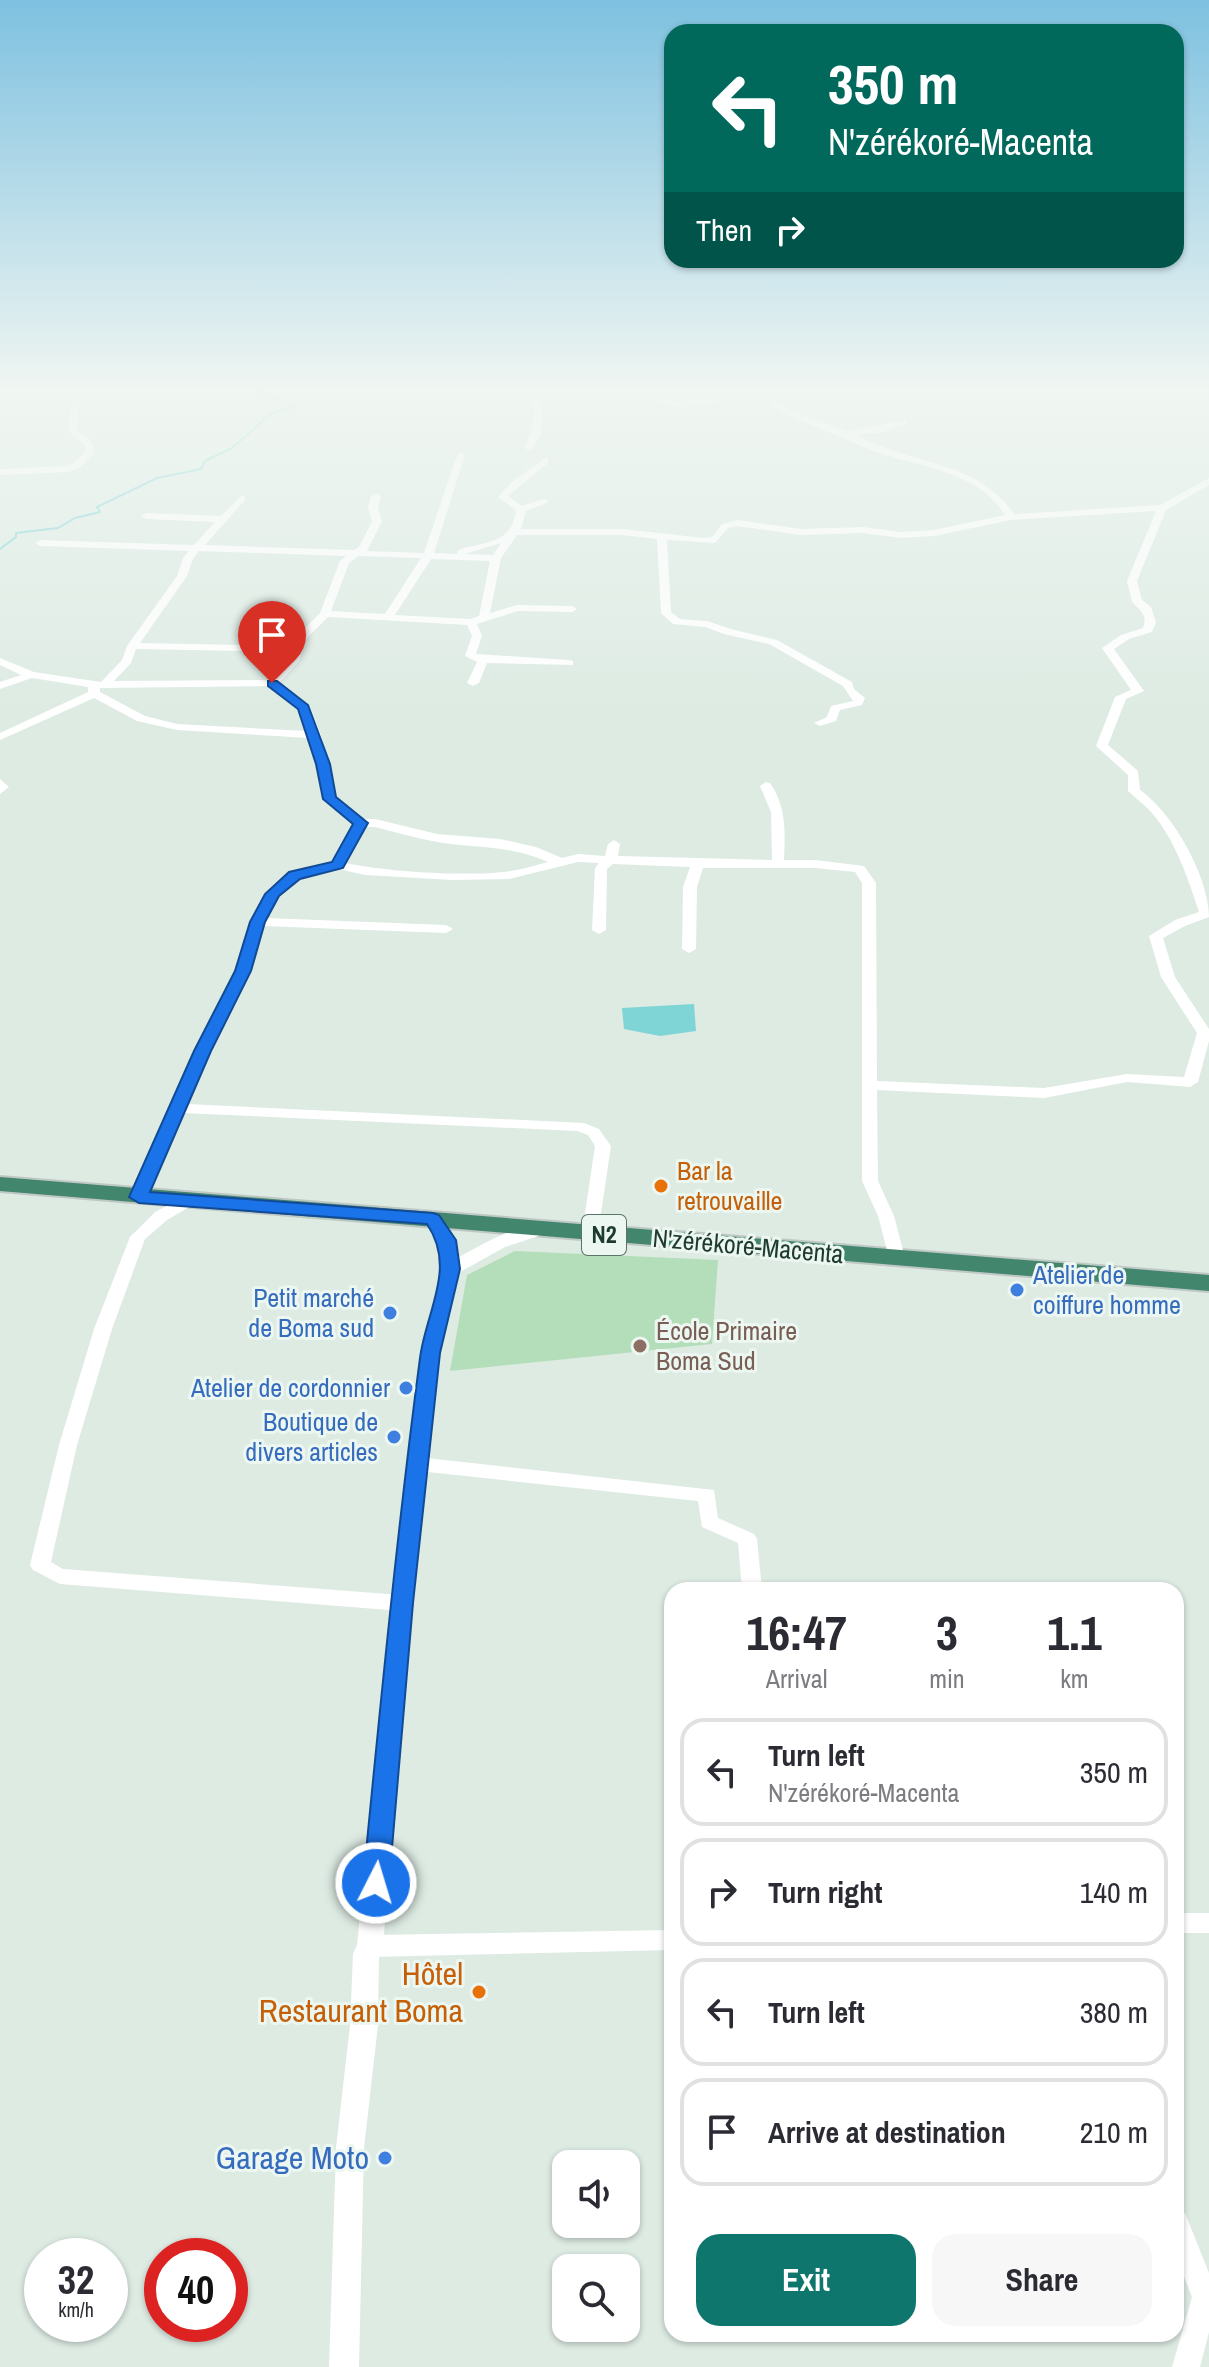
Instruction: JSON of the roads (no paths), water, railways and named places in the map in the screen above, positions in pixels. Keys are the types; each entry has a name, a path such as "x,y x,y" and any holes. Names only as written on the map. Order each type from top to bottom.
{"highway":[{"name":"N'zérékoré-Macenta","path":"0,1184 1209,1283"}],"street":[{"path":"0,737 98,688 127,661 132,646 182,576 188,558 242,498"},
{"path":"272,683 288,669 301,638 325,614 345,561 363,549 377,521 373,507 375,498"},
{"path":"388,618 428,555 447,498"},
{"path":"505,498 521,509"},
{"path":"999,498 1004,502 1011,517"},
{"path":"447,556 510,535 623,532 715,540 725,526 737,523 801,532 863,530 912,535 1011,517 1162,508 1179,498"},
{"path":"521,509 544,502"},
{"path":"869,1085 1044,1093 1127,1078 1190,1082 1204,1033 1168,977 1156,936 1206,914 1192,869 1155,805 1134,791 1134,774 1102,746 1121,697 1138,691 1121,669 1116,656 1107,648 1125,637 1148,630 1151,622 1146,607 1137,602 1132,581 1162,508"},
{"path":"484,619 496,558 519,525 521,509"},
{"path":"146,516 221,519"},
{"path":"662,537 666,613 670,617 677,622 707,624 773,642 848,684 849,690 859,698 858,703 835,708 832,719 820,723"},
{"path":"40,543 496,558"},
{"path":"325,614 471,622 517,608 572,609"},
{"path":"471,622 477,636 470,656 483,660 569,663"},
{"path":"132,646 298,649"},
{"path":"473,683 483,660"},
{"path":"0,661 31,675 98,688 272,683 304,707 315,735 330,799 361,823 375,823 437,838 500,843 531,850 560,862"},
{"path":"0,686 31,675"},
{"path":"98,688 141,719 177,727 315,735"},
{"path":"0,783 3,787 0,790"},
{"path":"766,786 776,812 778,863"},
{"path":"338,865 361,823"},
{"path":"599,930 601,868 611,859 614,844"},
{"path":"139,1197 202,1051 243,971 258,922 273,894 294,876 338,865 365,871 452,876 509,875 578,858 698,864 778,863 859,869 869,883 870,1181 886,1216 897,1258"},
{"path":"689,949 690,887 698,864"},
{"path":"258,922 446,929"},
{"path":"179,1108 579,1126 594,1132 603,1146 590,1233"},
{"path":"190,1199 161,1216 138,1237 103,1329 68,1445 40,1565 60,1576 401,1603"},
{"path":"344,2367 350,2148 364,2025 366,1954 370,1946 401,1603 430,1353 451,1269 447,1240 433,1219"},
{"path":"451,1269 498,1243 541,1229"},
{"path":"418,1464 707,1495 709,1522 747,1539 751,1582"},
{"path":"1184,1923 1209,1923"},
{"path":"370,1946 664,1940"},
{"path":"1184,2243 1205,2297 1186,2367"}],"water":[{"path":"694,1004 696,1031 660,1036 624,1029 622,1008"}],"waterway":[{"path":"0,549 16,537 16,533 58,528 75,518 100,512 97,507 115,498"}],"place":[{"name":"Bar la retrouvaille","path":"661,1186"},
{"name":"Atelier de coiffure homme","path":"1017,1290"},
{"name":"Petit marché de Boma sud","path":"390,1313"},
{"name":"École Primaire Boma Sud","path":"640,1346"},
{"name":"Atelier de cordonnier","path":"406,1388"},
{"name":"Boutique de divers articles","path":"394,1437"},
{"name":"Hôtel Restaurant Boma","path":"479,1992"},
{"name":"Garage Moto","path":"385,2158"}]}
